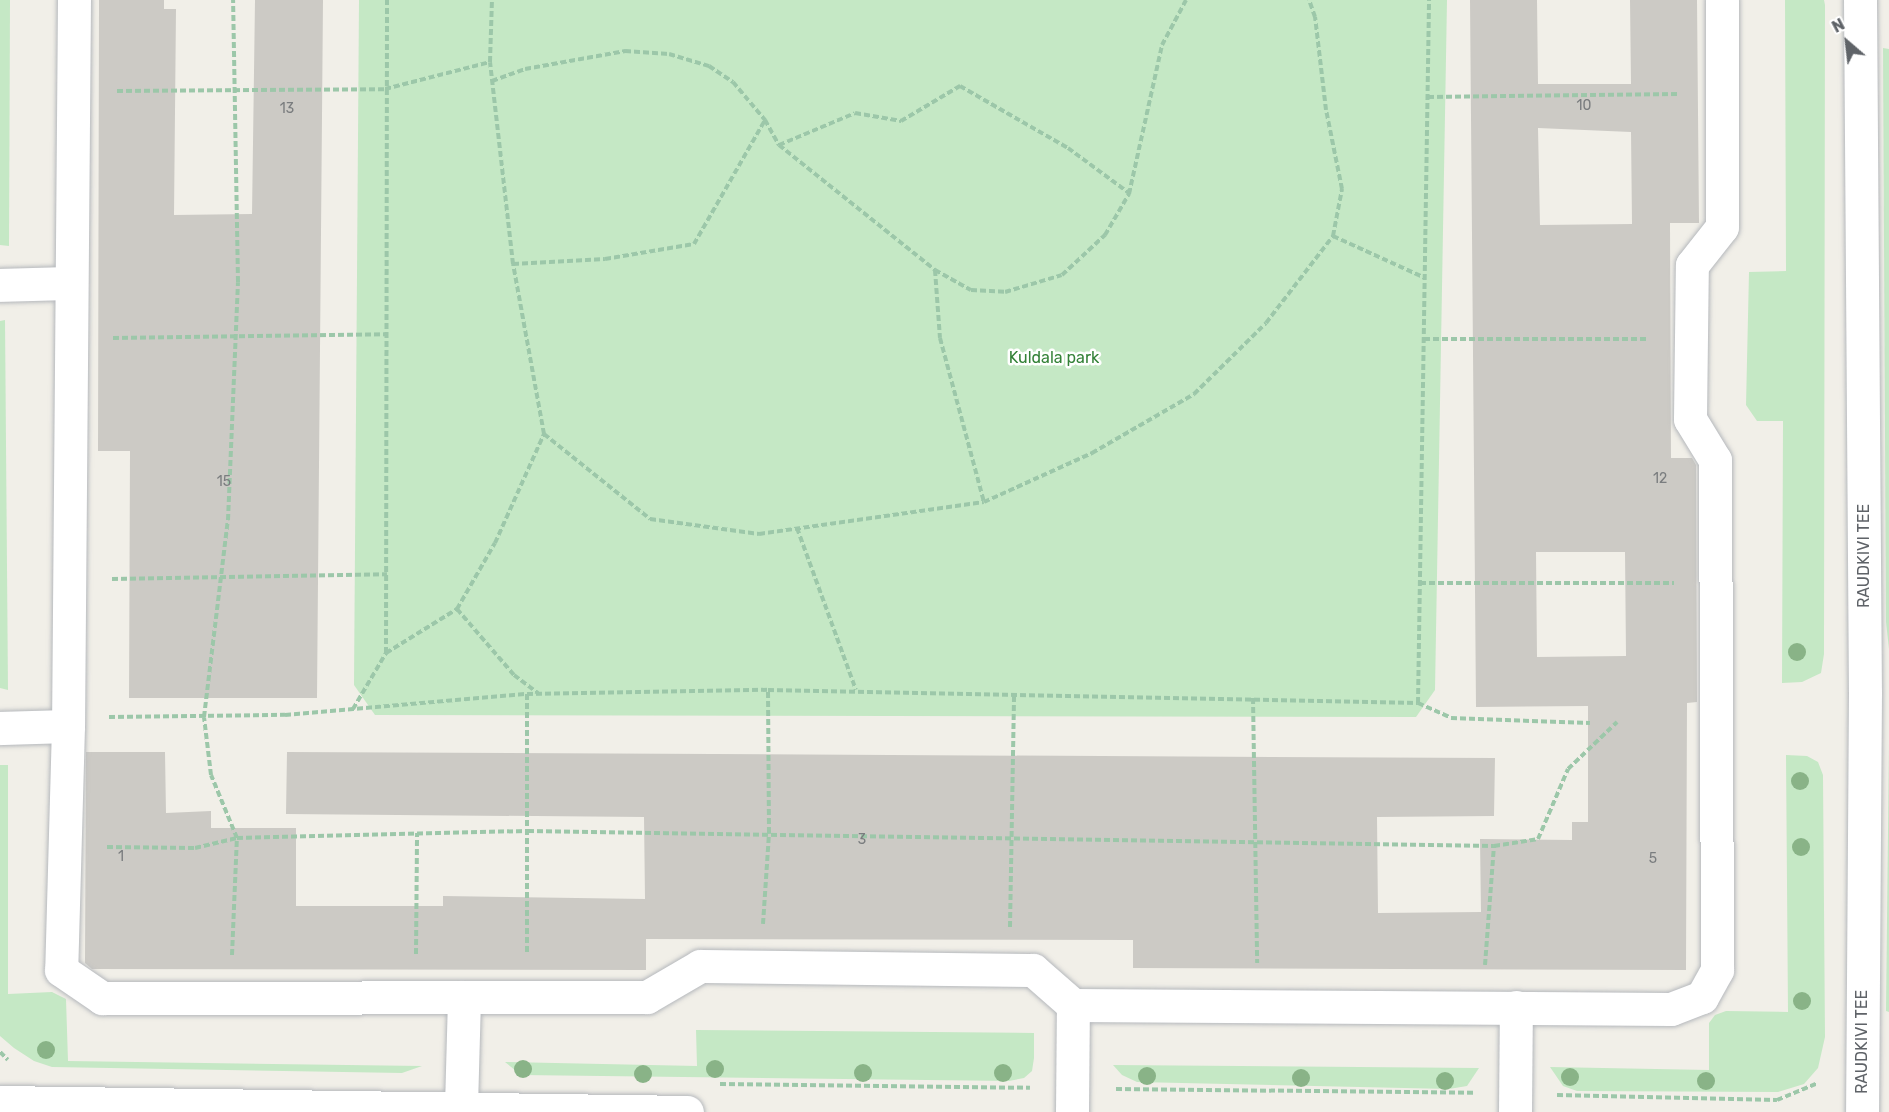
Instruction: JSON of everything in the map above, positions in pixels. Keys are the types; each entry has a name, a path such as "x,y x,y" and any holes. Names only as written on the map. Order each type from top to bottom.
{"street":[{"path":"74,0 69,338 68,726 61,970 102,998 647,997 700,966 1033,970 1074,1005 1671,1009 1702,997 1717,970 1715,460 1690,419 1692,266 1722,227 1722,0"},
{"name":"RAUDKIVI TEE","path":"1860,0 1877,692 1862,1112"},
{"path":"0,285 70,284"},
{"path":"0,728 68,726"},
{"path":"461,1106 464,997"},
{"path":"1072,1100 1074,1005"},
{"path":"1515,1103 1516,1008"},
{"path":"0,1102 461,1106 533,1110 687,1112"}],"path":[{"path":"230,998 237,838 211,775 204,717 222,577 235,336 233,0"},
{"path":"386,653 388,334 385,89 387,0"},
{"path":"353,710 386,653 457,609 495,543 544,434 513,264 490,63 492,0"},
{"path":"492,81 525,69 625,51 669,54 709,66 733,82 765,120 779,146 935,270 971,290 1005,291 1062,275 1106,235 1129,194 1162,45 1186,0"},
{"path":"544,434 650,519 759,534 984,502 1092,453 1194,394 1266,323 1334,236 1342,189 1326,110 1315,17 1309,0"},
{"path":"1418,703 1429,0"},
{"path":"73,91 385,89 490,63"},
{"path":"779,146 855,113 901,121 960,86 1068,148 1129,194"},
{"path":"1428,97 1722,93"},
{"path":"513,264 605,260 694,244 765,120"},
{"path":"1334,236 1425,278"},
{"path":"935,270 940,338 984,502"},
{"path":"69,338 388,334"},
{"path":"1424,339 1692,339"},
{"path":"797,528 856,690"},
{"path":"68,579 387,574"},
{"path":"1420,583 1716,583"},
{"path":"457,609 514,675 539,694"},
{"path":"760,967 769,833 768,690"},
{"path":"68,726 100,717 204,717 353,710 527,694 768,690 1014,693 1418,703 1451,718 1590,723"},
{"path":"1010,970 1014,693"},
{"path":"527,694 527,997"},
{"path":"1253,698 1258,1006"},
{"path":"65,847 195,848 237,838 528,831 1494,846 1538,838 1568,769 1617,722"},
{"path":"416,997 417,833"},
{"path":"1480,1007 1494,846"},
{"path":"0,1052 19,1065"},
{"path":"713,1084 1072,1100 1515,1103 1778,1100 1818,1084 1823,1075"}],"green space":[{"path":"0,0 10,0 9,246 0,245"},
{"name":"Kuldala park","path":"359,0 1447,0 1435,690 1416,717 375,715 354,685"},
{"path":"1785,0 1824,0 1825,5 1824,654 1821,673 1802,682 1782,683 1783,421 1757,421 1746,405 1749,272 1786,271"},
{"path":"1883,48 1889,49 1889,649 1886,622"},
{"path":"5,320 8,690 0,688 0,321"},
{"path":"1889,742 1889,1012 1886,1011"},
{"path":"1786,755 1807,756 1818,762 1823,775 1825,1037 1818,1068 1804,1084 1778,1092 1577,1091 1563,1086 1550,1067 1709,1070 1709,1023 1715,1015 1726,1011 1788,1012"},
{"path":"0,765 8,765 8,994 52,992 66,999 68,1061 422,1066 402,1073 52,1067 34,1061 14,1048 0,1036"},
{"path":"696,1030 1034,1033 1034,1058 1032,1071 1024,1078 1009,1081 521,1075 505,1062 697,1066"},
{"path":"1113,1065 1479,1068 1467,1086 1449,1089 1137,1082 1122,1075"}],"building":[{"path":"99,0 164,0 164,9 176,9 174,215 252,214 255,0 323,0 317,698 129,698 130,451 98,451"},
{"path":"1470,0 1537,0 1538,84 1631,84 1630,0 1697,0 1699,223 1670,223 1671,458 1692,458 1696,465 1697,702 1687,703 1686,970 1133,968 1133,940 646,939 646,970 92,969 85,963 86,752 165,752 166,813 211,811 211,828 296,828 296,906 443,906 443,896 645,899 644,817 286,814 287,752 1495,758 1494,816 1377,817 1378,913 1481,912 1480,839 1572,840 1572,822 1588,822 1588,706 1476,707","holes":["1538,128 1631,132 1632,224 1540,225","1536,552 1625,552 1626,656 1537,657"]}]}
